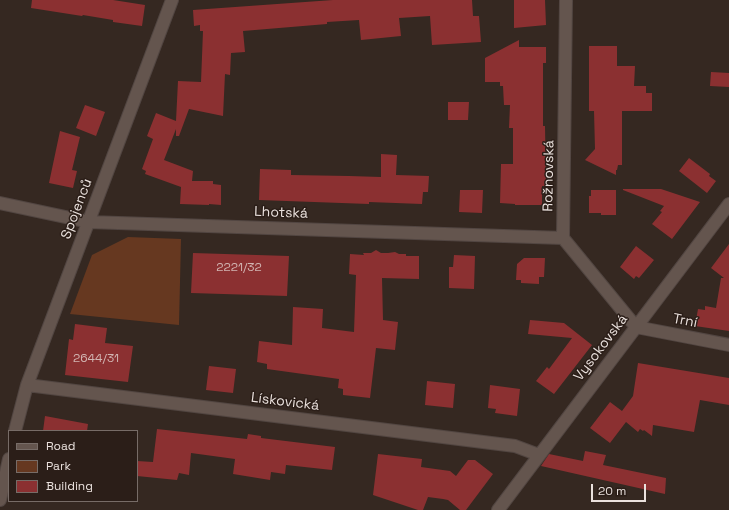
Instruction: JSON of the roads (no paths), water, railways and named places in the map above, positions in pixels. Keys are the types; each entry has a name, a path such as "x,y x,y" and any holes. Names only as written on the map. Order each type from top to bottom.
{"street":[{"name":"Spojenců","path":"15,430 27,385 172,0"},
{"name":"Rožnovská","path":"563,238 566,0"},
{"name":"Lhotská","path":"0,203 88,222 563,238"},
{"name":"Vysokovská","path":"498,510 729,204"},
{"path":"563,238 636,327"},
{"name":"Trní","path":"636,327 729,345"},
{"name":"Lískovická","path":"27,385 515,446 539,455"},
{"path":"0,500 8,464"}]}
